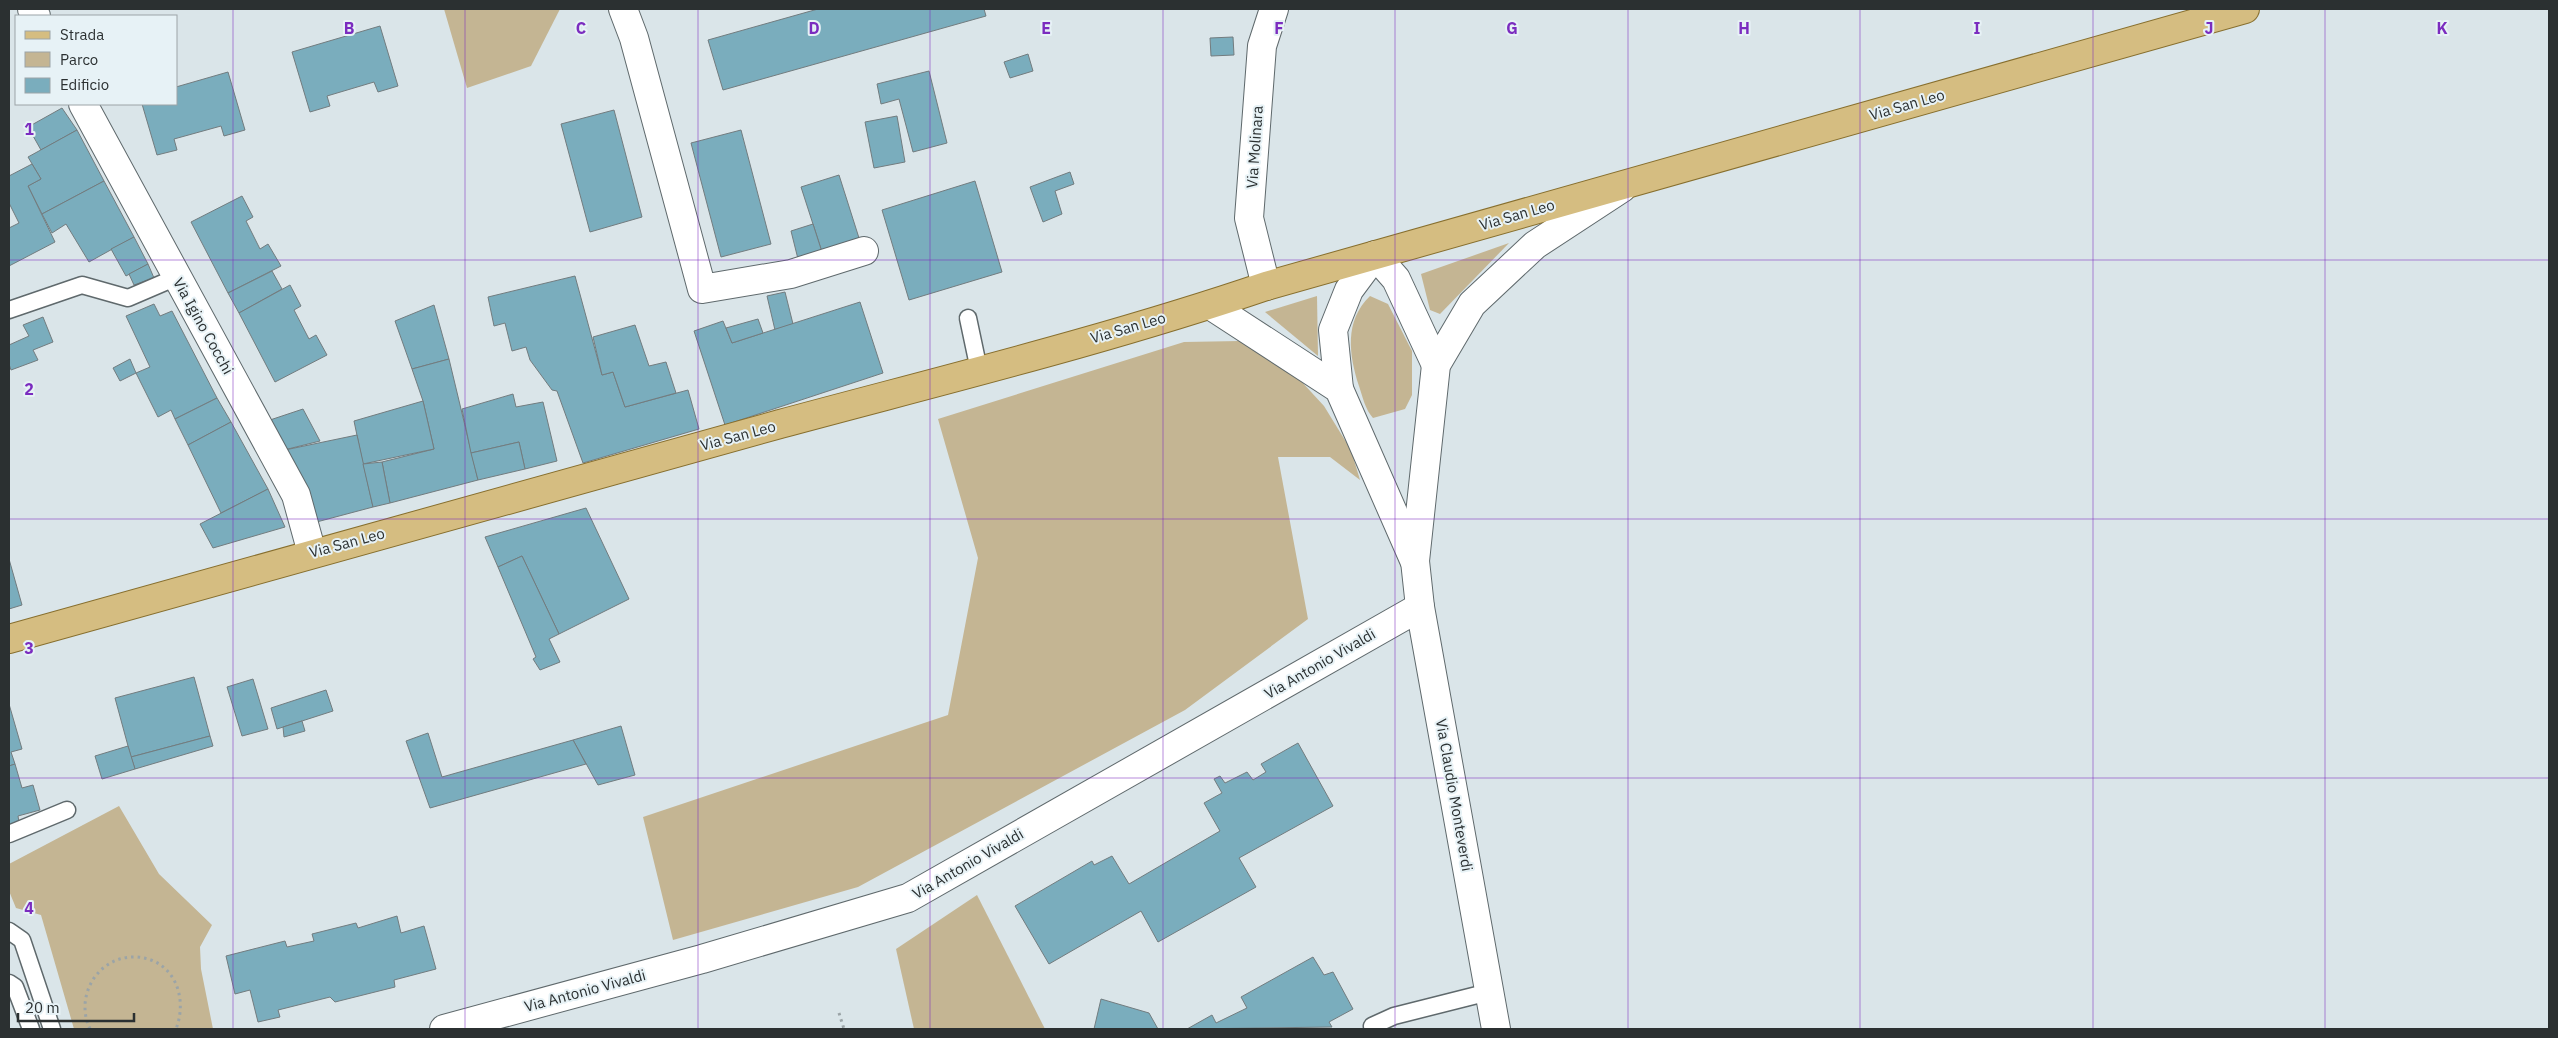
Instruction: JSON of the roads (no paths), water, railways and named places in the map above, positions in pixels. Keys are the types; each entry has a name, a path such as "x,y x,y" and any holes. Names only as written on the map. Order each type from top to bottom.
{"main road":[{"name":"Via San Leo","path":"9,638 979,370 1210,305 1266,286 2246,9"}],"street":[{"path":"623,9 634,38 702,289 791,274 864,251"},
{"name":"Via Molinara","path":"1266,286 1249,218 1262,46 1274,9"},
{"name":"Via Igino Cocchi","path":"84,105 296,496 312,553"},
{"path":"1415,561 1436,365 1472,304 1535,245 1630,183"},
{"path":"1415,561 1339,388 1333,330 1348,290 1375,255 1396,279 1436,365"},
{"path":"1210,305 1339,388"},
{"name":"Via Claudio Monteverdi","path":"1415,561 1420,607 1496,1029"},
{"name":"Via Antonio Vivaldi","path":"444,1029 702,959 908,898 1420,607"}],"lane":[{"path":"9,310 82,285 128,298 177,277"},
{"path":"968,318 979,370"},
{"path":"9,834 68,810"},
{"path":"9,931 22,940 52,1029"},
{"path":"9,983 15,987 31,1029"},
{"path":"1372,1026 1394,1016 1489,992"}]}
